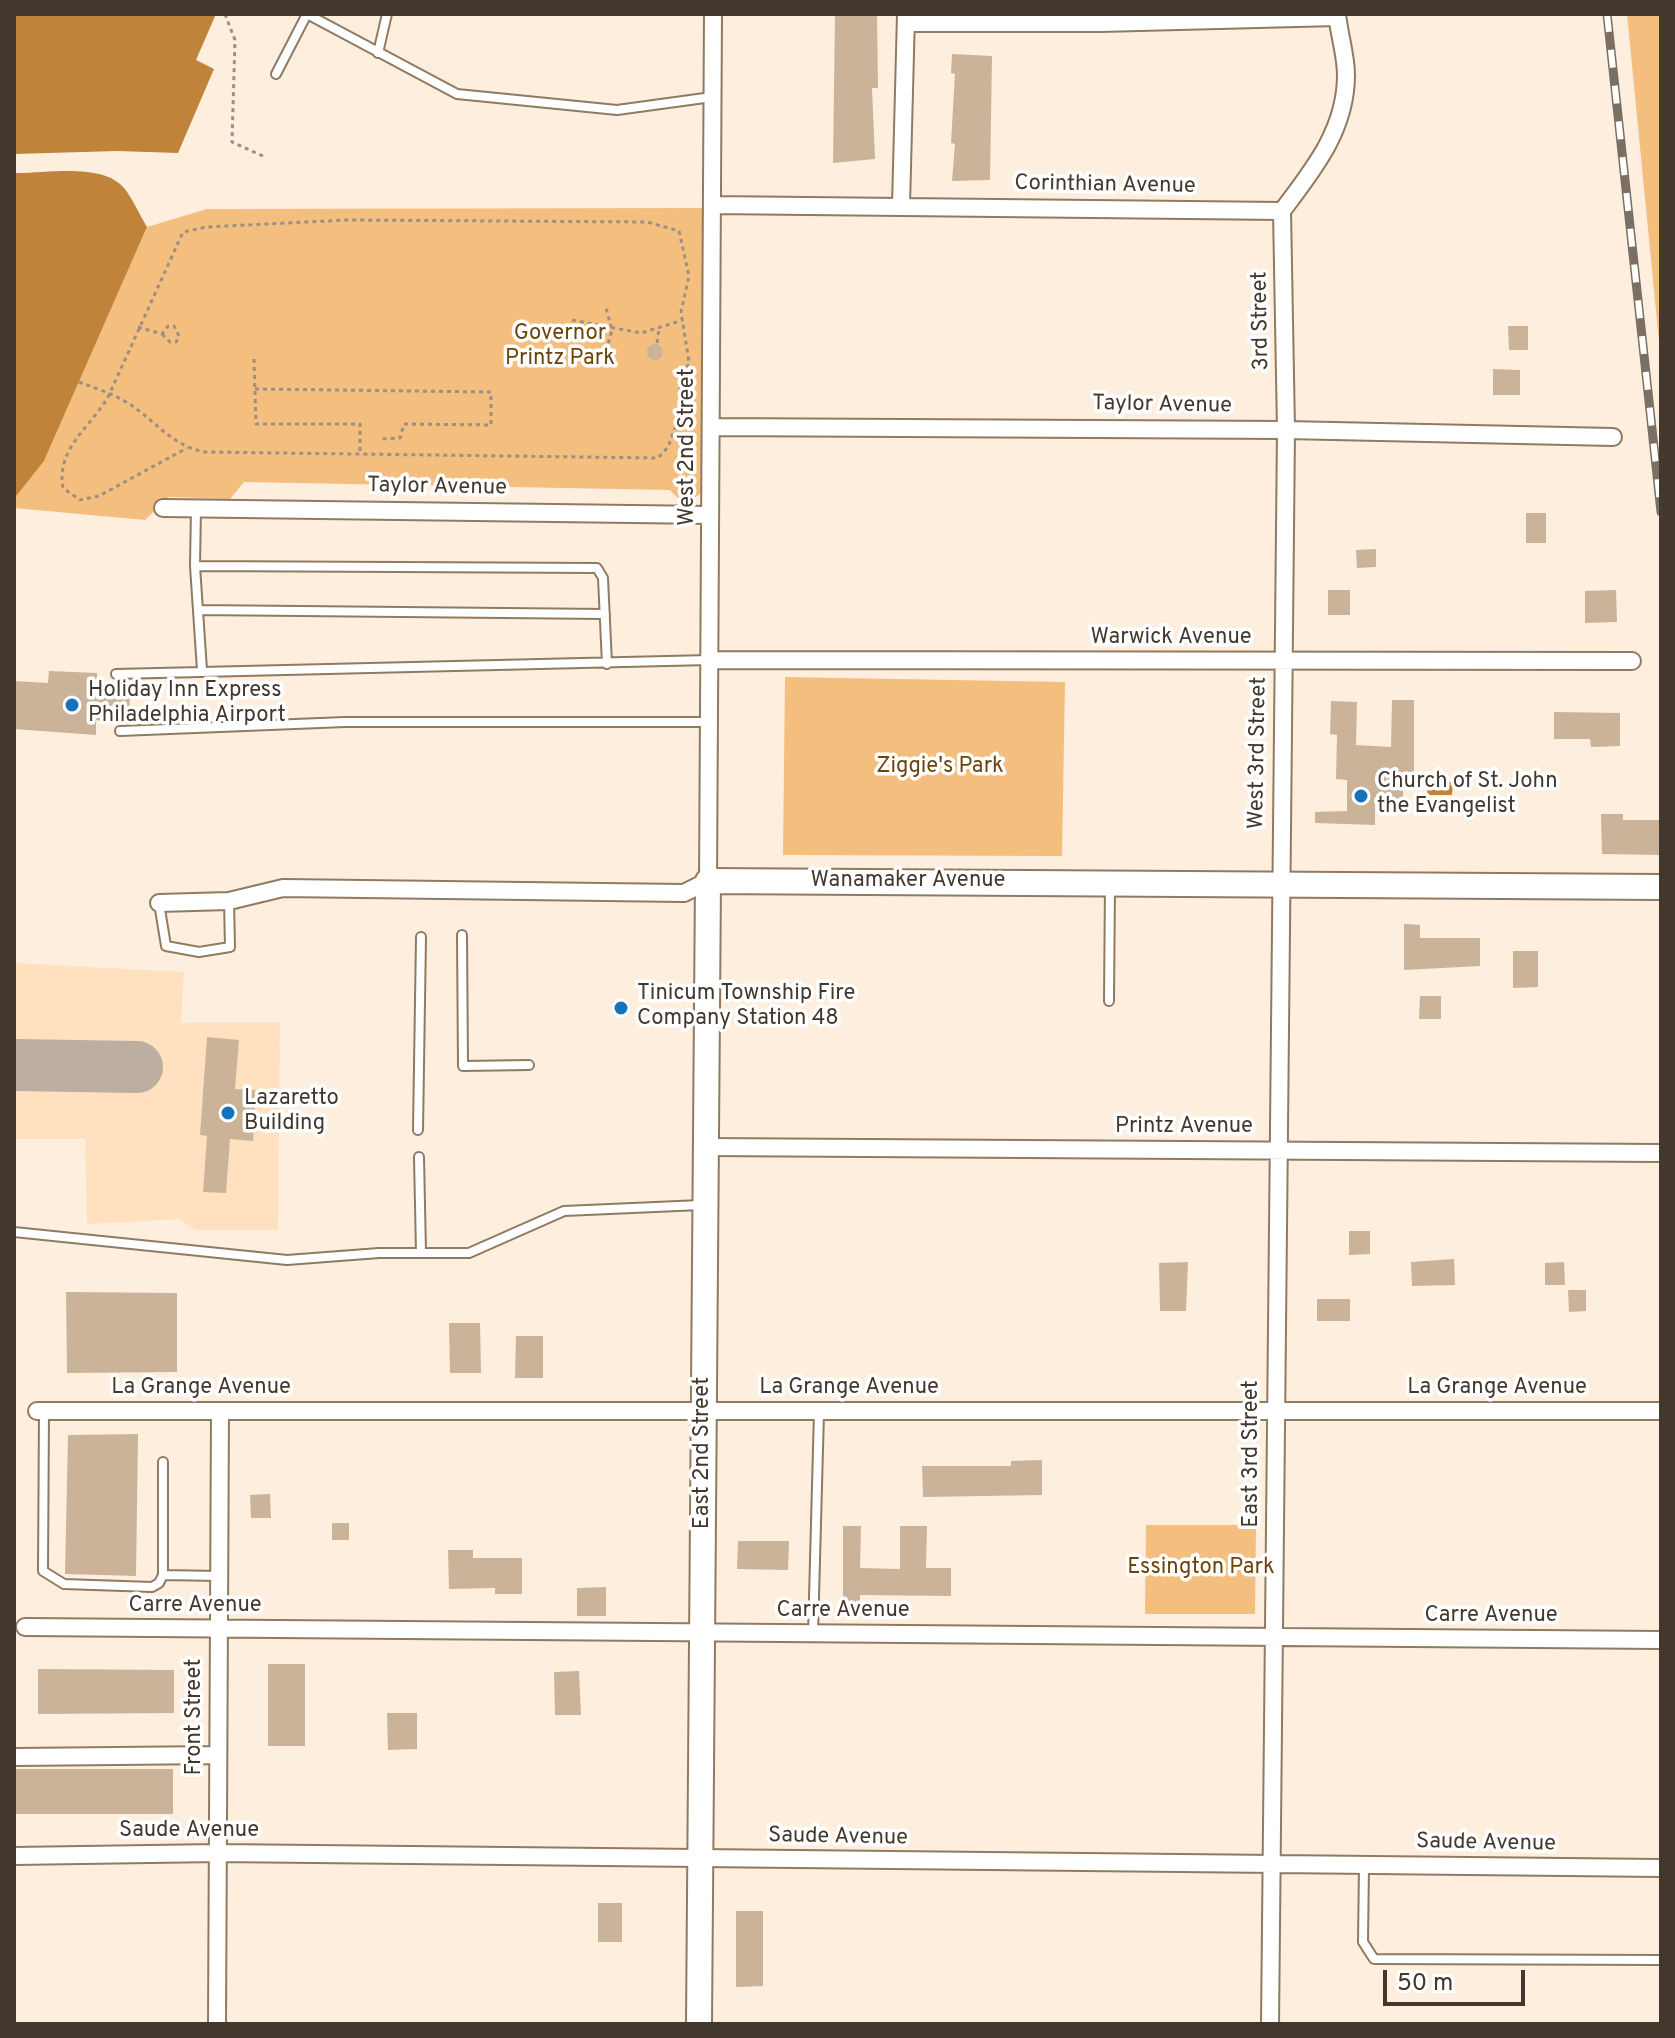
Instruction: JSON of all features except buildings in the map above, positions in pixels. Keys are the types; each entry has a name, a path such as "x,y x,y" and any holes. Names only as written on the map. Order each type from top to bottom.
{"street":[{"name":"West 2nd Street","path":"708,881 713,14"},
{"path":"901,205 906,18 1337,15 1346,75 1340,115 1327,151 1282,211"},
{"name":"Corinthian Avenue","path":"712,205 1282,211"},
{"name":"3rd Street","path":"1282,211 1286,430"},
{"name":"Taylor Avenue","path":"711,427 1286,430 1613,437"},
{"name":"West 3rd Street","path":"1279,885 1286,430"},
{"name":"Taylor Avenue","path":"163,508 710,515"},
{"name":"Warwick Avenue","path":"709,660 1632,661"},
{"name":"Wanamaker Avenue","path":"159,903 229,901 283,888 684,893 708,881 1661,888"},
{"name":"East 2nd Street","path":"699,2024 708,881"},
{"name":"East 3rd Street","path":"1270,2024 1279,885"},
{"name":"Printz Avenue","path":"706,1147 1661,1153"},
{"name":"La Grange Avenue","path":"40,1411 1661,1411"},
{"name":"Front Street","path":"217,2024 220,1411"},
{"name":"Carre Avenue","path":"25,1627 1661,1640"},
{"path":"14,1757 218,1755"},
{"name":"Saude Avenue","path":"14,1856 218,1853 1661,1868"}],"lane":[{"path":"276,74 307,14 457,94 617,110 713,97"},
{"path":"378,53 387,14"},
{"path":"196,508 195,566 202,670"},
{"path":"195,566 597,568 603,578 607,664"},
{"path":"198,610 605,614"},
{"path":"116,674 709,660"},
{"path":"120,731 345,722 709,722"},
{"path":"1109,1001 1110,884"},
{"path":"159,903 166,946 199,952 230,947 229,901"},
{"path":"462,935 463,1066 529,1065"},
{"path":"418,1130 421,937"},
{"path":"419,1157 421,1253"},
{"path":"14,1232 287,1260 469,1253 564,1211 705,1205"},
{"path":"40,1411 43,1571 64,1584 152,1587 159,1583 163,1575 163,1462"},
{"path":"813,1634 819,1411"},
{"path":"163,1575 219,1576"},
{"path":"1364,1865 1363,1942 1374,1959 1661,1960"}],"path":[{"path":"225,14 235,40 232,142 263,156"},
{"path":"79,382 109,395 126,402 171,440 187,448 658,458 668,447 680,414 680,385 689,362 681,312 689,276 679,231 661,223 347,220 206,227 183,232 109,395 98,415 63,458 63,488 80,500 99,496 187,448"},
{"path":"606,308 612,330 606,351"},
{"path":"572,320 612,330 641,333 683,320"},
{"path":"138,327 162,334 170,342 176,342 179,336 174,326 168,326 162,334"},
{"path":"657,343 659,329"},
{"path":"254,359 256,424 360,424 360,454"},
{"path":"255,389 491,392 491,425 404,424 400,438 380,439"}],"shaded area":[{"path":"14,14 216,14 196,60 214,69 178,153 14,154"},
{"path":"72,171 102,175 124,188 147,227 44,461 14,499 14,173"},
{"path":"1428,781 1453,782 1452,795 1427,795"},
{"path":"14,963 184,972 181,1023 280,1022 278,1230 195,1230 180,1219 87,1224 85,1139 14,1139"}],"green space":[{"path":"1627,14 1661,14 1661,362"},
{"name":"Governor Printz Park","path":"706,208 703,484 700,494 684,504 670,490 244,482 230,499 169,497 145,520 14,508 14,499 44,461 147,227 207,209"},
{"name":"Ziggie's Park","path":"785,677 1065,682 1062,856 783,855"},
{"name":"Essington Park","path":"1146,1525 1256,1525 1255,1614 1145,1614"}],"taxiway":[{"path":"14,1065 137,1067"}],"railway":[{"path":"1607,14 1661,512"}],"place":[{"name":"Holiday Inn Express Philadelphia Airport","path":"72,705"},
{"name":"Church of St. John the Evangelist","path":"1361,796"},
{"name":"Tinicum Township Fire Company Station 48","path":"621,1008"},
{"name":"Lazaretto Building","path":"228,1113"}]}
